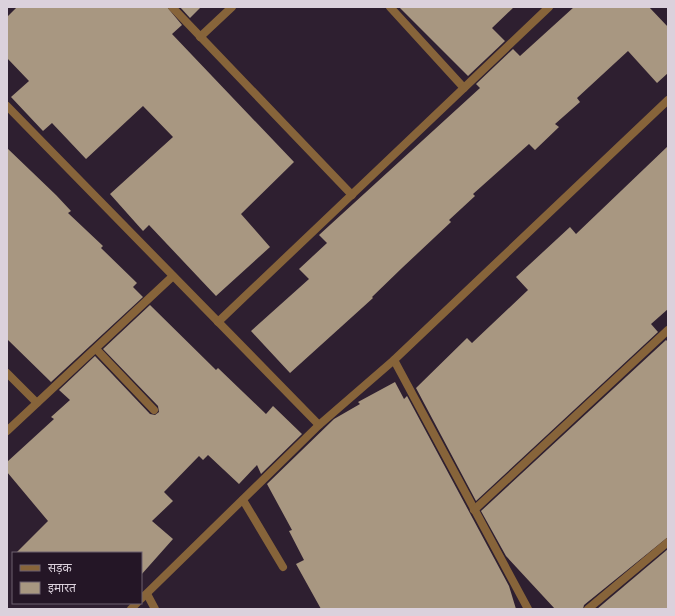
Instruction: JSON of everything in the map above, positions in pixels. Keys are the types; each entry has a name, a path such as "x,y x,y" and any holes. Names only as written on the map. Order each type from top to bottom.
{"street":[{"path":"172,7 352,195"},
{"path":"200,37 232,7"},
{"path":"390,7 464,88"},
{"path":"218,322 549,7"},
{"path":"156,609 144,597 319,425 394,360 668,100"},
{"path":"7,106 319,425"},
{"path":"7,431 173,276"},
{"path":"474,510 668,330"},
{"path":"96,348 154,410"},
{"path":"394,360 528,609"},
{"path":"7,373 37,403"},
{"path":"243,500 283,567"},
{"path":"588,609 668,542"}],"building":[{"path":"17,7 167,7 182,25 172,34 294,162 241,214 270,247 216,296 149,225 143,231 110,194 173,137 143,106 86,159 52,123 43,131 11,97 29,81 7,58 7,17"},
{"path":"180,7 201,7 190,18"},
{"path":"399,7 514,7 492,28 505,41 468,76"},
{"path":"574,7 649,7 668,27 668,73 657,83 628,51 577,98 580,102 555,124 559,127 535,150 529,144 473,194 475,196 449,220 451,222 372,297 373,298 290,373 251,331 309,279 299,269 327,243 319,235 480,88 476,84 513,49 520,56"},
{"path":"668,146 668,309 651,324 658,332 476,501 416,388 467,338 472,343 528,290 516,277 570,227 576,234"},
{"path":"7,148 56,195 71,211 68,213 103,246 101,248 137,283 133,287 143,297 51,382 7,339"},
{"path":"150,305 216,370 218,368 266,414 273,406 302,434 261,474 257,465 239,484 208,455 203,460 199,456 164,492 173,501 152,521 173,539 142,574 142,552 17,552 48,521 7,472 7,462 54,419 51,417 70,400 59,390 95,356 150,414 155,415 159,412 158,406 103,349"},
{"path":"666,340 668,342 668,537 584,605 583,609 555,609 506,556 481,511"},
{"path":"395,382 404,399 407,396 509,586 516,609 321,609 296,564 304,560 289,531 292,530 267,484 334,419 360,404 358,402"},
{"path":"668,549 668,609 597,609"}]}
